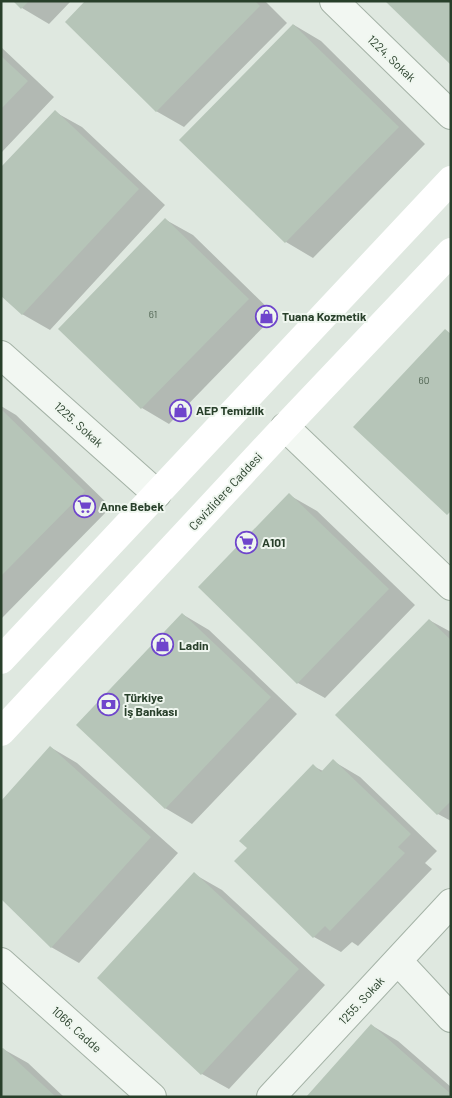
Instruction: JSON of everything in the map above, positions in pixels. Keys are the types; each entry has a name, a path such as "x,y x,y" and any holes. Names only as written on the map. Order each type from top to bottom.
{"main road":[{"path":"1,660 451,180"},
{"name":"Cevizlidere Caddesi","path":"1,732 451,252"}],"street":[{"name":"1224. Sokak","path":"334,1 451,115"},
{"name":"1225. Sokak","path":"1,355 157,494"},
{"path":"285,427 451,586"},
{"name":"1255. Sokak","path":"271,1097 451,904"},
{"path":"398,961 451,1018"},
{"name":"1066. Cadde","path":"1,962 152,1097"}],"building":[{"path":"13,1 29,1 21,9"},
{"path":"85,1 255,1 260,6 156,112 65,22"},
{"path":"385,1 451,1 451,65"},
{"path":"293,24 399,127 285,243 179,140"},
{"path":"1,56 28,81 1,109"},
{"path":"55,110 139,189 22,315 1,296 1,167"},
{"path":"165,218 249,299 141,409 58,329"},
{"path":"445,329 451,334 451,511 447,515 353,427"},
{"path":"1,409 85,491 1,576"},
{"path":"289,493 389,589 297,684 198,587"},
{"path":"182,613 271,697 165,809 76,725"},
{"path":"429,619 451,640 451,801 437,815 335,715"},
{"path":"50,746 151,837 51,948 1,899 1,801"},
{"path":"333,759 411,834 398,847 405,853 330,931 325,926 313,938 234,861 247,848 239,841 313,764 321,772"},
{"path":"194,872 299,969 201,1075 97,978"},
{"path":"371,1024 451,1094 451,1097 306,1097"},
{"path":"3,1048 56,1097 1,1097 1,1049"}],"place":[{"name":"Tuana Kozmetik","path":"266,316"},
{"name":"AEP Temizlik","path":"180,410"},
{"name":"Anne Bebek","path":"84,506"},
{"name":"A101","path":"246,542"},
{"name":"Ladin","path":"163,645"},
{"name":"Türkiye İş Bankası","path":"108,704"}]}
